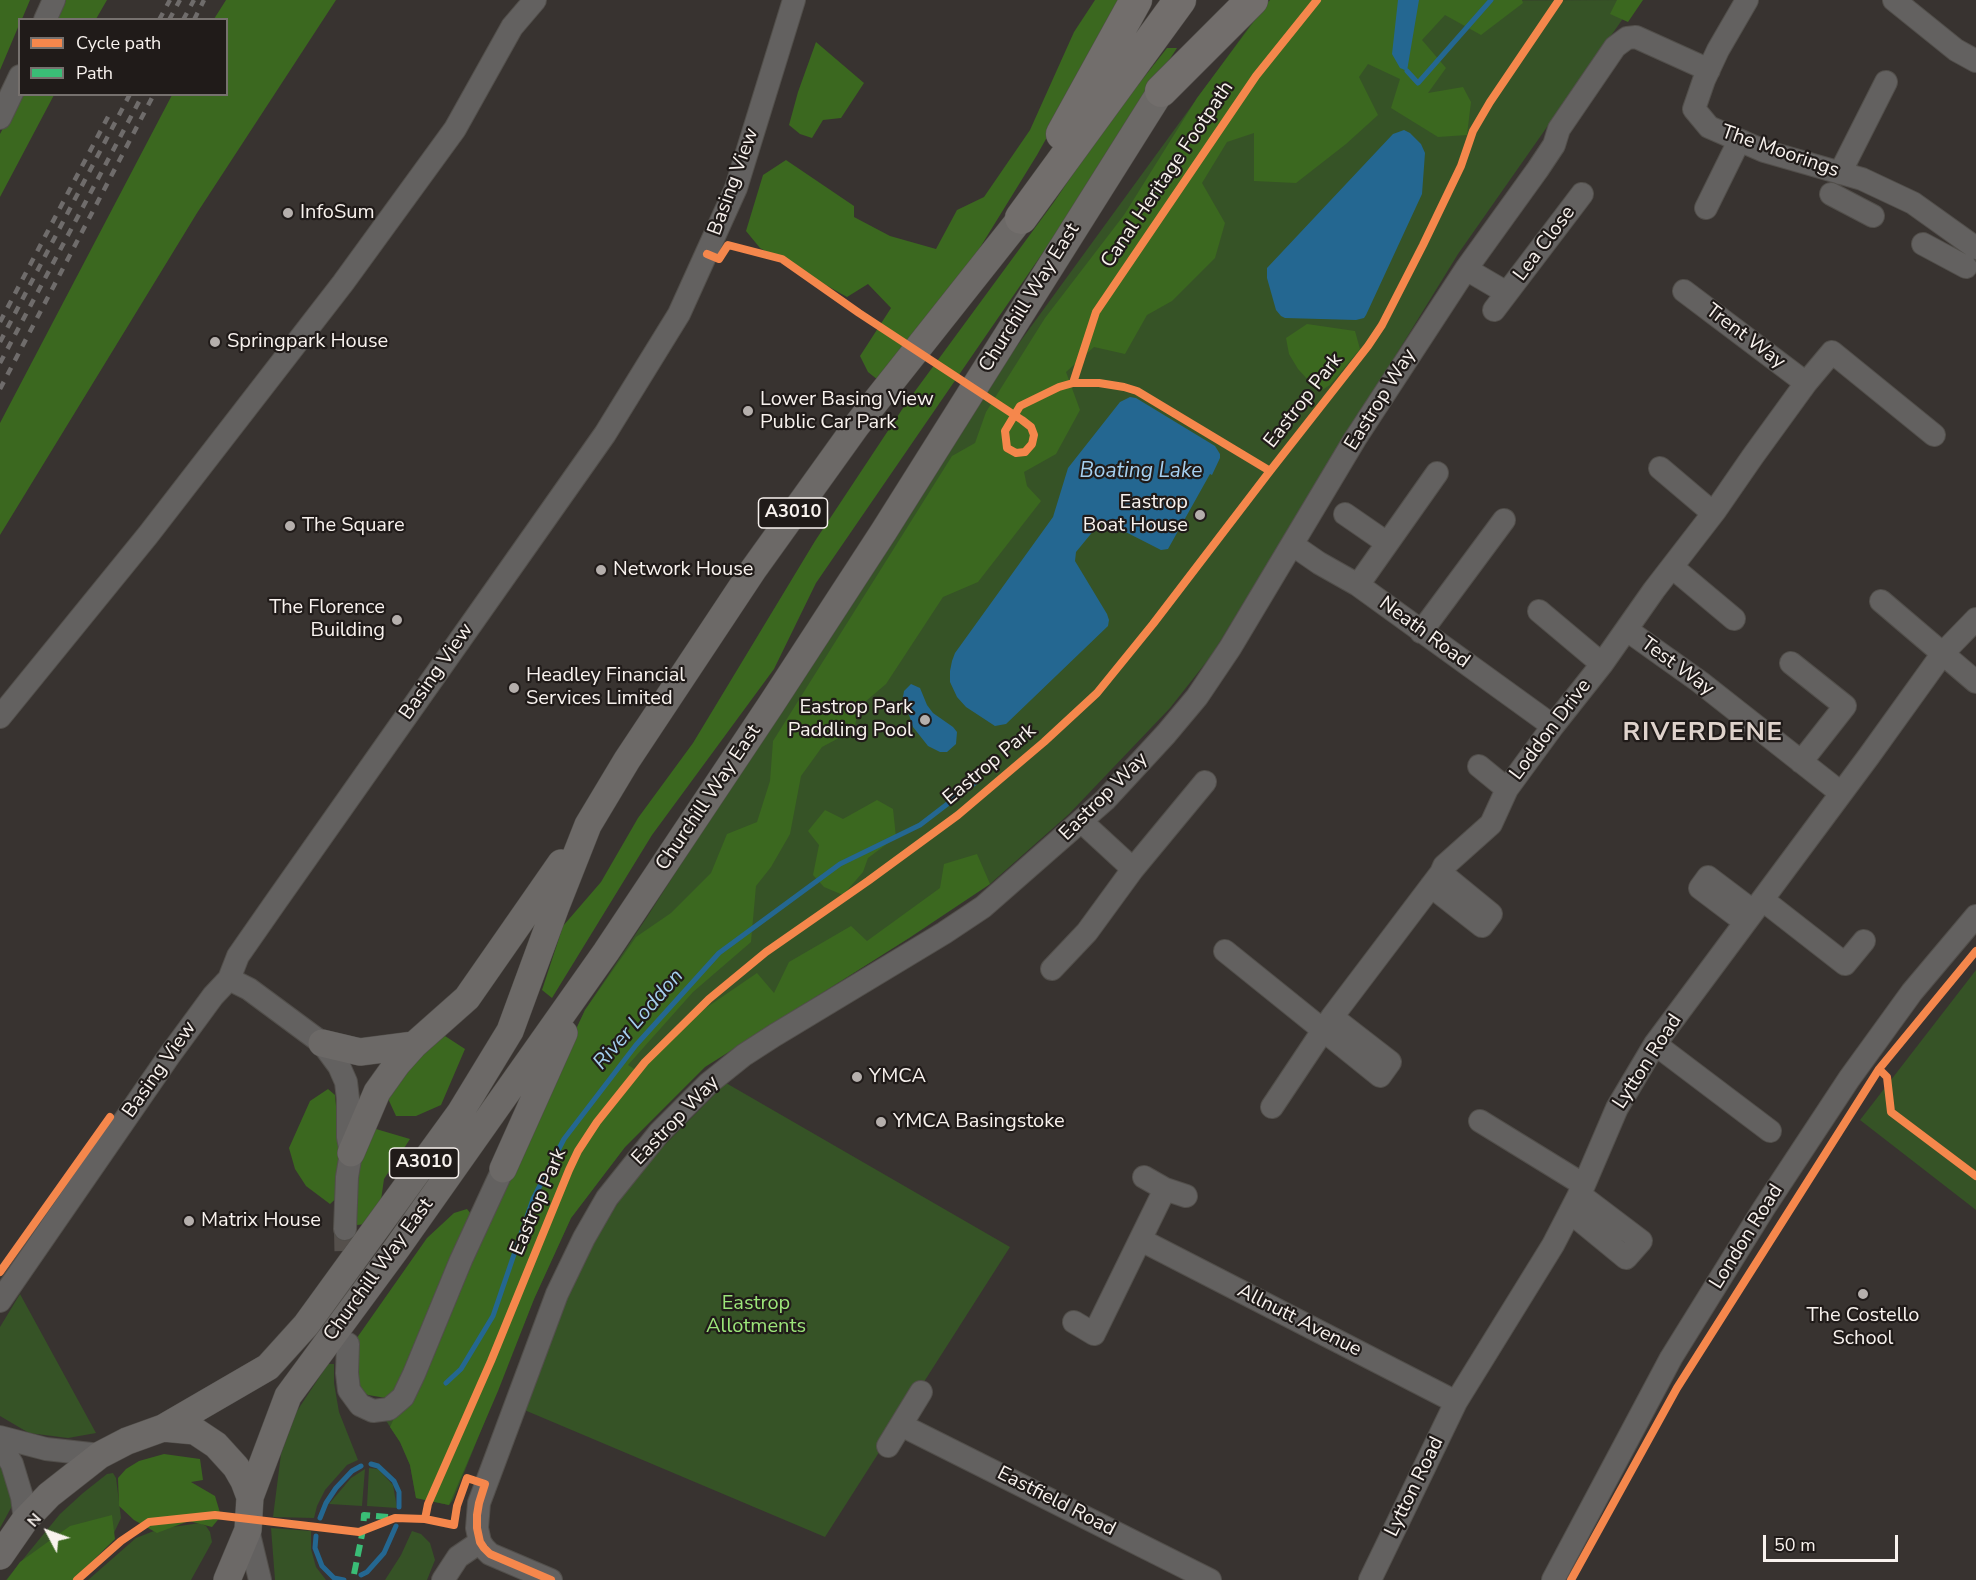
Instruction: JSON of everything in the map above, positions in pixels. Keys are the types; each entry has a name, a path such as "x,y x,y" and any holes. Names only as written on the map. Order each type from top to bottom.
{"highway":[{"path":"1021,218 1032,187 1136,0"},
{"path":"1021,218 1180,0"},
{"path":"1161,91 1223,0"},
{"path":"1161,91 1252,0"}],"main road":[{"name":"Churchill Way East","path":"250,1497 288,1396 466,1151 606,952 884,531 1161,91"},
{"name":"Churchill Way East","path":"163,1428 268,1367 306,1325 460,1113 510,1031 588,825 627,760 753,570 856,425 1021,218"},
{"path":"351,1153 377,1092 397,1064 414,1045 467,998 588,825"},
{"path":"503,1169 563,1035 606,952"},
{"path":"322,1043 360,1052 414,1045"},
{"path":"0,1556 25,1520 49,1494 100,1455 127,1441 163,1428 195,1431 216,1445 236,1467 250,1497 248,1530 234,1568 227,1580"}],"street":[{"path":"46,18 54,0"},
{"path":"0,717 148,535 350,275 455,129 512,27 535,0"},
{"name":"Basing View","path":"0,1301 213,996 229,979 238,956 605,434 679,314 736,188 794,0"},
{"name":"The Moorings","path":"1747,0 1718,50 1694,109 1709,127 1764,151 1862,179 1912,203 1954,232 1971,258"},
{"path":"1894,0 1956,50 1976,61"},
{"name":"Eastrop Way","path":"480,1542 477,1528 479,1503 557,1294 584,1238 608,1198 659,1133 709,1083 744,1055 983,907 1105,800 1166,735 1197,697 1230,648 1355,439 1466,269 1554,145 1559,129 1615,47 1622,41 1636,37 1709,70"},
{"path":"0,118 18,80"},
{"path":"1840,173 1886,82"},
{"path":"1706,208 1739,141"},
{"path":"1831,194 1864,211 1862,179"},
{"name":"Lea Close","path":"1466,269 1501,302 1582,194"},
{"path":"1944,255 1954,232"},
{"path":"1923,244 1944,255 1971,258"},
{"name":"Trent Way","path":"1684,291 1806,383"},
{"name":"Loddon Drive","path":"1272,1107 1328,1024 1436,880 1444,866 1491,824 1507,789 1602,664 1806,383 1832,352 1934,435"},
{"path":"1660,468 1713,513"},
{"path":"1358,585 1437,473"},
{"path":"1345,514 1387,543"},
{"path":"1421,632 1504,520"},
{"name":"Neath Road","path":"1293,545 1358,585 1553,726"},
{"path":"1672,567 1734,619"},
{"path":"1881,601 1976,682"},
{"path":"1539,611 1602,664"},
{"name":"Lytton Road","path":"1370,1580 1456,1402 1553,1245 1578,1197 1617,1108 1655,1044 1943,653 1976,618"},
{"name":"Test Way","path":"1627,630 1700,682 1840,793"},
{"path":"1791,663 1845,706 1801,762"},
{"path":"1479,766 1507,789"},
{"path":"1052,969 1087,932 1133,869 1204,782"},
{"path":"1082,822 1133,869"},
{"path":"1754,911 1845,964 1864,941"},
{"name":"London Road","path":"1553,1580 1671,1358 1764,1208 1850,1079 1912,992 1976,916"},
{"path":"1225,951 1328,1024"},
{"path":"229,979 249,990 322,1043 339,1066 346,1082 348,1137 351,1153 347,1177 345,1229"},
{"path":"1655,1044 1770,1131"},
{"path":"1480,1121 1578,1197"},
{"path":"348,1344 349,1390 360,1405 374,1411 389,1409 403,1396 414,1374 461,1260 503,1169"},
{"path":"1144,1177 1165,1189 1186,1196"},
{"path":"1074,1322 1094,1334 1165,1189"},
{"name":"Allnutt Avenue","path":"1141,1240 1456,1402"},
{"path":"888,1446 921,1392"},
{"name":"Eastfield Road","path":"901,1425 1210,1580"},
{"path":"0,1437 45,1449 100,1455"},
{"path":"0,1444 12,1464 22,1497 25,1520"},
{"path":"248,1530 260,1580"},
{"path":"443,1580 458,1557 480,1542 490,1554 551,1580"}],"green space":[{"path":"0,0 30,0 22,18 18,18 18,27 0,70"},
{"path":"66,0 107,0 97,18 58,18"},
{"path":"226,0 336,0 197,213 0,535 0,423 171,96 228,96 228,18 215,18"},
{"path":"1095,0 1124,0 1037,155 968,267 883,384 868,372 860,356 891,308 868,284 847,297 760,248 746,231 763,175 786,160 854,206 854,217 890,236 936,249 957,210 984,197 1030,130 1074,32"},
{"path":"1270,0 1522,0 1523,3 1481,35 1445,15 1422,40 1446,68 1428,93 1463,87 1471,102 1467,135 1438,137 1391,108 1400,79 1368,64 1359,77 1378,115 1346,144 1296,183 1254,181 1254,133 1227,142 1202,183 1225,223 1215,258 1172,301 1147,315 1125,354 1094,347 1066,372 1080,410 1056,454 1024,472 1027,486 1041,501 978,582 943,597 886,684 859,707 854,730 822,747 801,776 790,834 771,867 756,886 751,942 693,992 628,1065 636,1070 697,1014 757,973 774,993 789,962 851,926 867,941 940,888 944,864 977,854 990,884 705,1067 625,1147 571,1218 534,1299 498,1391 449,1505 416,1498 410,1465 400,1442 390,1427 585,1010 636,937 671,913 711,873 727,834 757,822 770,781 773,741 952,456 975,443 986,412 1045,318 1124,215 1197,98"},
{"path":"1617,0 1643,0 1628,22 1610,14"},
{"path":"1636,0 1458,254 1211,656 1170,708 1069,814 990,884 909,938 707,1064 625,1147 571,1218 534,1299 453,1500 449,1505 416,1498 410,1465 400,1442 385,1419 487,1223 585,1010 987,387 1268,1"},
{"path":"816,42 864,83 841,118 823,120 812,138 800,134 789,125"},
{"path":"1167,48 1177,48 1055,235 816,583 774,669 652,835 552,998 542,990 563,926 601,882 638,818 693,743 815,541 907,402 1054,202 1104,128"},
{"path":"19,96 53,96 0,197 0,134"},
{"path":"1307,324 1355,331 1360,349 1330,385 1319,392 1298,369 1289,354 1286,338"},
{"path":"877,800 893,809 896,837 868,858 863,872 843,895 824,887 813,875 819,845 808,831 825,810 843,819"},
{"path":"1976,970 1976,1210 1860,1120"},
{"path":"445,1036 465,1049 441,1105 416,1116 396,1116 385,1092 392,1071"},
{"name":"Eastrop Allotments","path":"726,1083 1010,1247 825,1537 522,1409 580,1261 639,1171"},
{"path":"328,1089 335,1095 341,1159 341,1194 330,1204 306,1186 295,1169 289,1148 310,1101"},
{"path":"376,1129 410,1139 384,1179 381,1200 367,1224 357,1225 350,1207 358,1180 357,1143"},
{"path":"467,1209 471,1214 392,1399 368,1395 358,1389 354,1342 427,1238 454,1213"},
{"path":"20,1294 96,1433 68,1438 29,1433 0,1416 0,1327"},
{"path":"328,1364 334,1364 334,1383 339,1412 358,1460 347,1465 325,1490 314,1518 273,1517 281,1454 297,1411"},
{"path":"164,1454 200,1459 203,1480 191,1482 215,1496 221,1516 212,1527 189,1521 157,1533 134,1520 119,1506 118,1478 126,1469 139,1461"},
{"path":"0,1465 10,1481 12,1506 0,1528"},
{"path":"369,1468 378,1469 393,1485 397,1508 367,1506"},
{"path":"365,1469 362,1506 329,1504 351,1478"},
{"path":"113,1473 116,1478 121,1518 113,1535 63,1580 6,1580 60,1514 107,1474"},
{"path":"112,1515 115,1539 73,1580 7,1580 20,1562 70,1526"},
{"path":"200,1523 210,1532 212,1542 191,1580 88,1580 136,1538 159,1529"},
{"path":"271,1528 311,1531 311,1549 316,1567 326,1580 275,1580"},
{"path":"412,1531 421,1534 430,1543 435,1560 427,1580 385,1580 401,1555"}],"water":[{"path":"1398,0 1419,0 1407,71 1400,68 1392,54"},
{"path":"1404,130 1421,144 1425,153 1422,194 1366,315 1356,320 1281,316 1276,310 1267,278 1267,268 1393,134"},
{"name":"Boating Lake","path":"1130,397 1136,398 1215,446 1220,458 1168,549 1161,550 1108,523 1099,524 1076,552 1075,561 1107,614 1108,626 1006,724 995,726 966,707 957,697 950,682 950,671 955,653 1053,517 1068,468 1120,402"},
{"name":"Eastrop Park Paddling Pool","path":"911,684 920,688 933,713 957,732 956,744 947,752 940,752 928,746 913,727 903,697 904,691"}],"waterway":[{"name":"River Loddon","path":"1407,71 1418,83 1491,0"},
{"name":"River Loddon","path":"446,1383 461,1369 493,1316 533,1199 564,1139 636,1045 719,953 840,864 920,825 976,782"},
{"path":"371,1464 378,1466 394,1481 399,1492 399,1507"},
{"path":"320,1518 336,1488 352,1471 361,1466"},
{"path":"361,1575 367,1572 384,1553 396,1526"},
{"path":"316,1536 315,1548 322,1566 334,1578 344,1580"}],"tunnel":[{"path":"345,1229 347,1325"}],"railway":[{"path":"160,18 170,0"},
{"path":"170,18 180,0"},
{"path":"184,18 194,0"},
{"path":"195,18 204,0"},
{"path":"0,342 129,96"},
{"path":"0,363 142,96"},
{"path":"0,389 153,96"},
{"path":"0,322 110,113"}],"marked path":[{"path":"354,1574 364,1515 389,1517"}],"cycle path":[{"name":"Canal Heritage Footpath","path":"1073,383 1096,312 1256,76 1317,0"},
{"name":"Eastrop Park","path":"425,1519 428,1504 491,1361 569,1170 597,1122 645,1062 709,999 766,952 958,815 1044,742 1097,693 1368,346 1382,325 1423,245 1461,166 1473,131 1559,0"},
{"path":"707,254 719,259 728,245 782,259 859,313 1022,420 1031,427 1034,435 1032,444 1025,452 1016,453 1007,448 1005,431 1020,406 1059,387 1073,383 1099,383 1137,391 1270,471"},
{"path":"1571,1580 1677,1388 1879,1069 1976,951"},
{"path":"1879,1069 1887,1077 1891,1112 1976,1176"},
{"path":"0,1272 110,1117"},
{"path":"77,1580 121,1541 149,1522 215,1515 359,1532 395,1518 425,1519 454,1525 457,1506 467,1478 485,1484 477,1515 477,1528 484,1548 490,1554 551,1580"}],"place":[{"name":"InfoSum","path":"288,213"},
{"name":"Springpark House","path":"215,342"},
{"name":"Lower Basing View Public Car Park","path":"748,411"},
{"name":"Eastrop Boat House","path":"1200,515"},
{"name":"The Square","path":"290,526"},
{"name":"Network House","path":"601,570"},
{"name":"The Florence Building","path":"397,620"},
{"name":"Headley Financial Services Limited","path":"514,688"},
{"name":"Eastrop Park Paddling Pool","path":"925,720"},
{"name":"YMCA","path":"857,1077"},
{"name":"YMCA Basingstoke","path":"881,1122"},
{"name":"Matrix House","path":"189,1221"},
{"name":"The Costello School","path":"1863,1294"}],"district":[{"name":"RIVERDENE","path":"1703,734"}]}
